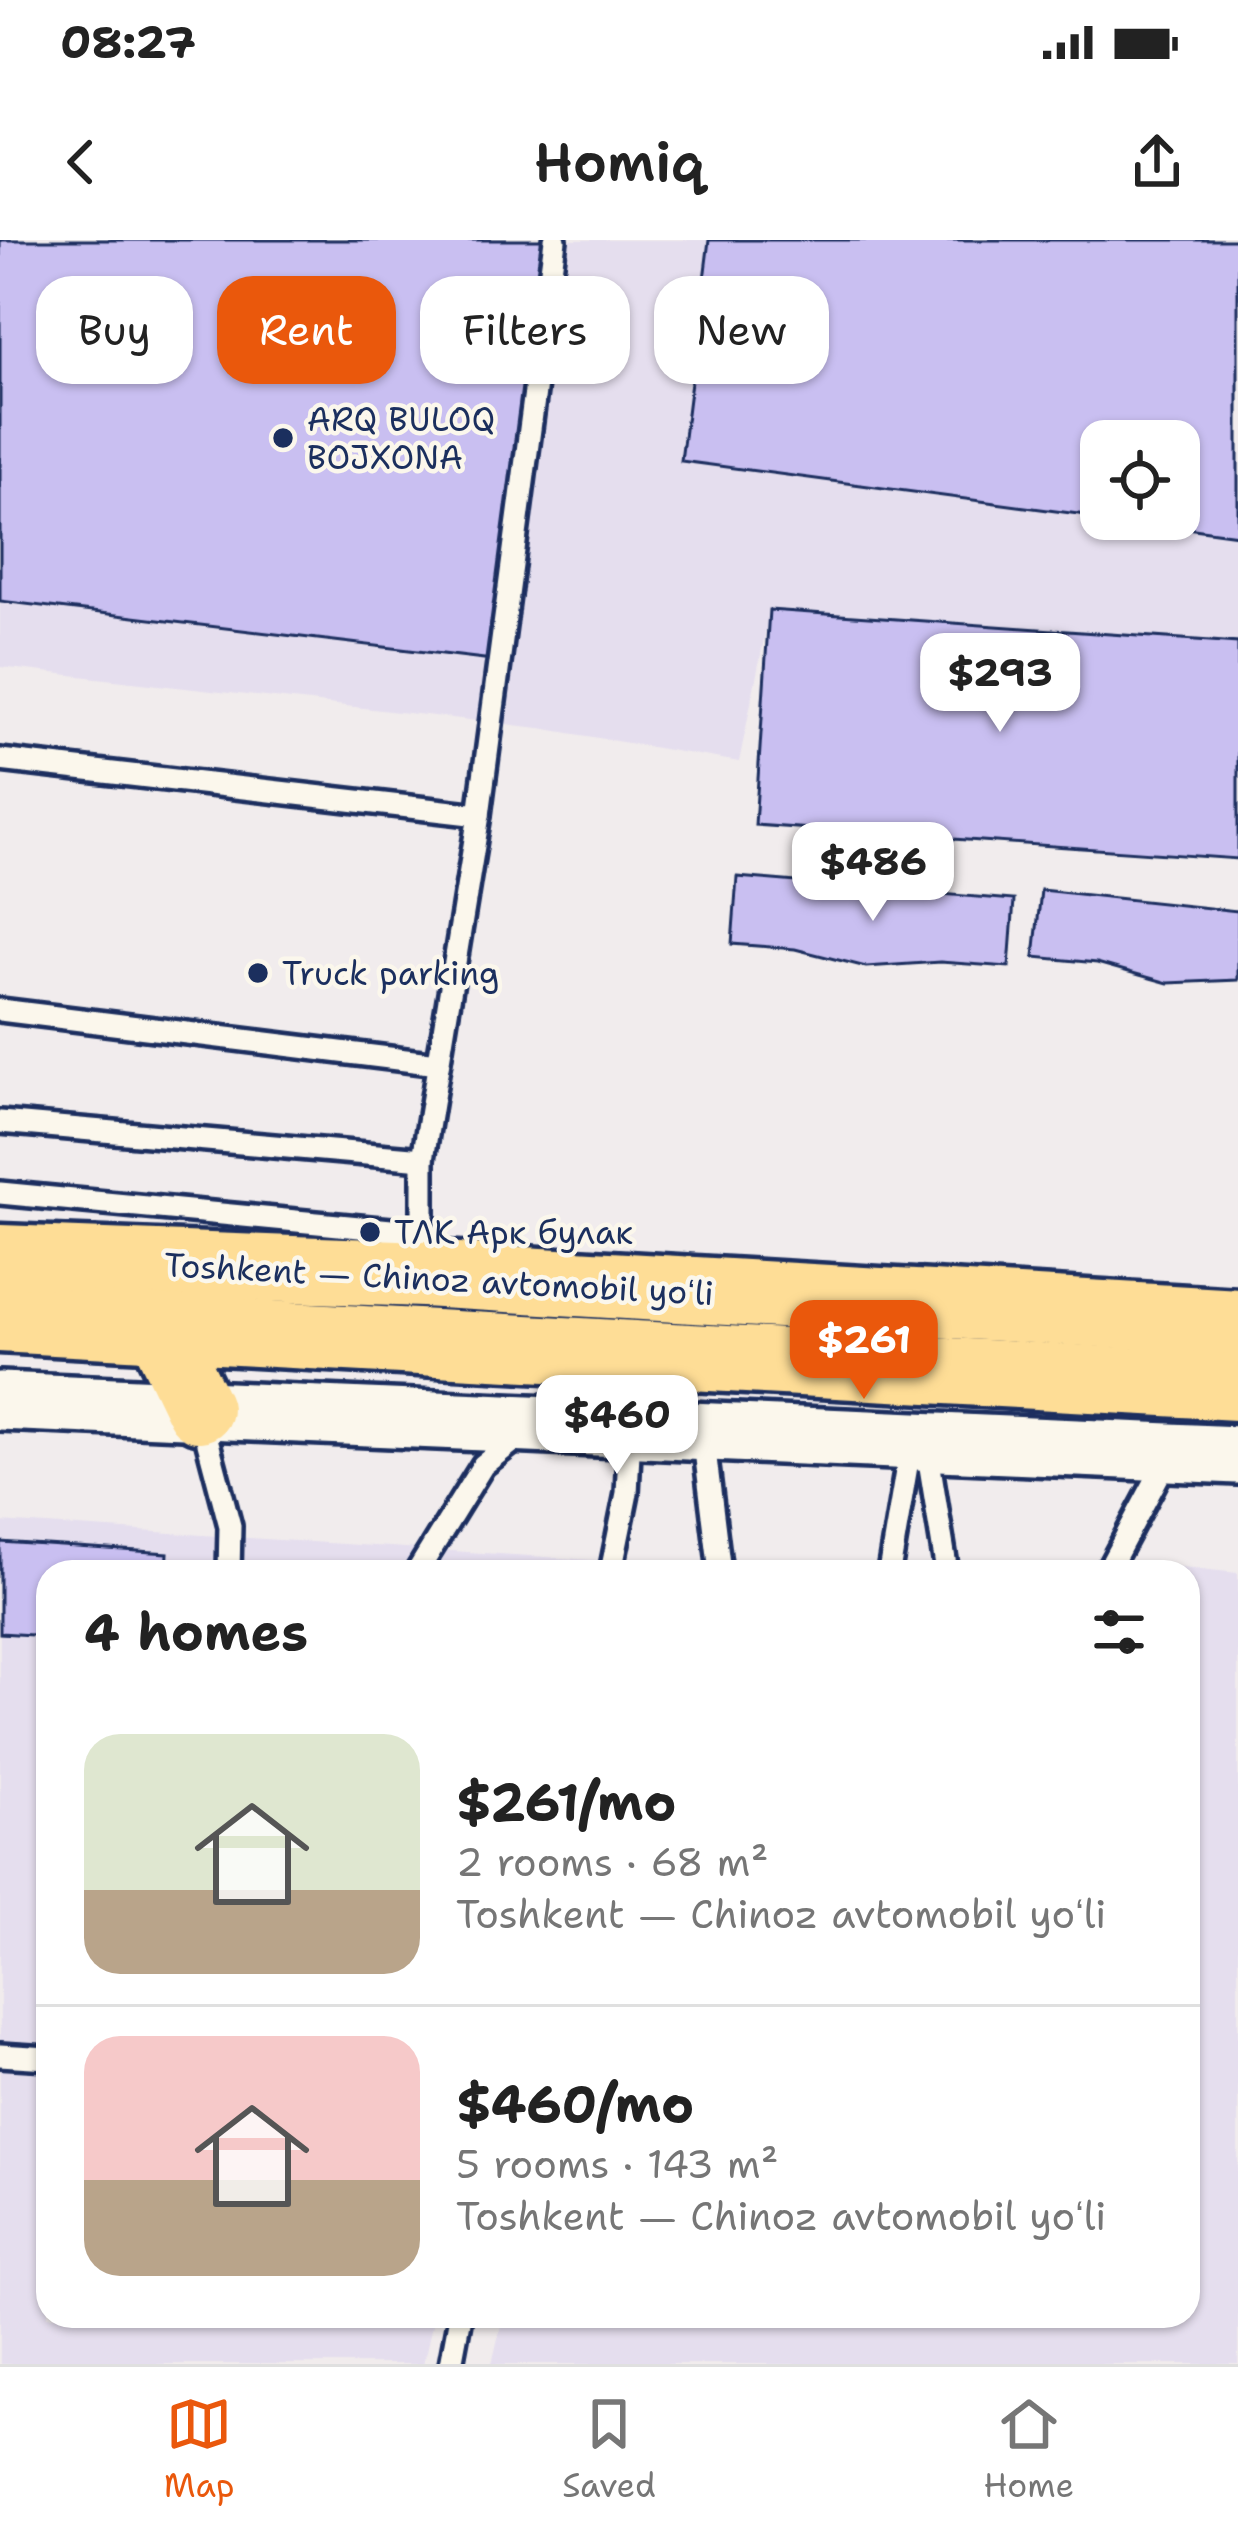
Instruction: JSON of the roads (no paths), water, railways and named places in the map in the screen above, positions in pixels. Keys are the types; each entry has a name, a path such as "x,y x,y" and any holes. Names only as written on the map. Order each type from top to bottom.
{"highway":[{"name":"Toshkent — Chinoz avtomobil yoʻli","path":"0,1258 423,1254 880,1302 1238,1322"},
{"path":"840,1366 880,1302"},
{"name":"Toshkent — Chinoz avtomobil yoʻli","path":"0,1319 1238,1387"},
{"path":"160,1328 199,1409"}],"street":[{"path":"816,1437 840,1366"},
{"path":"0,1401 1238,1455"}],"lane":[{"path":"0,1193 423,1254 423,1160 479,814 555,240"},
{"path":"0,760 479,814"},
{"path":"0,1010 437,1064"},
{"path":"0,1122 423,1160"},
{"path":"199,1409 230,1526 229,1560"},
{"path":"424,1560 483,1465 532,1426"},
{"path":"613,1560 627,1493 630,1432"},
{"path":"703,1433 719,1560"},
{"path":"892,1560 919,1442"},
{"path":"919,1442 944,1560"},
{"path":"1112,1560 1170,1453"},
{"path":"0,2055 36,2057"},
{"path":"451,2364 458,2328"}],"place":[{"name":"ARQ BULOQ BOJXONA","path":"283,438"},
{"name":"Truck parking","path":"258,973"},
{"name":"ТЛК Арк булак","path":"370,1232"}]}
